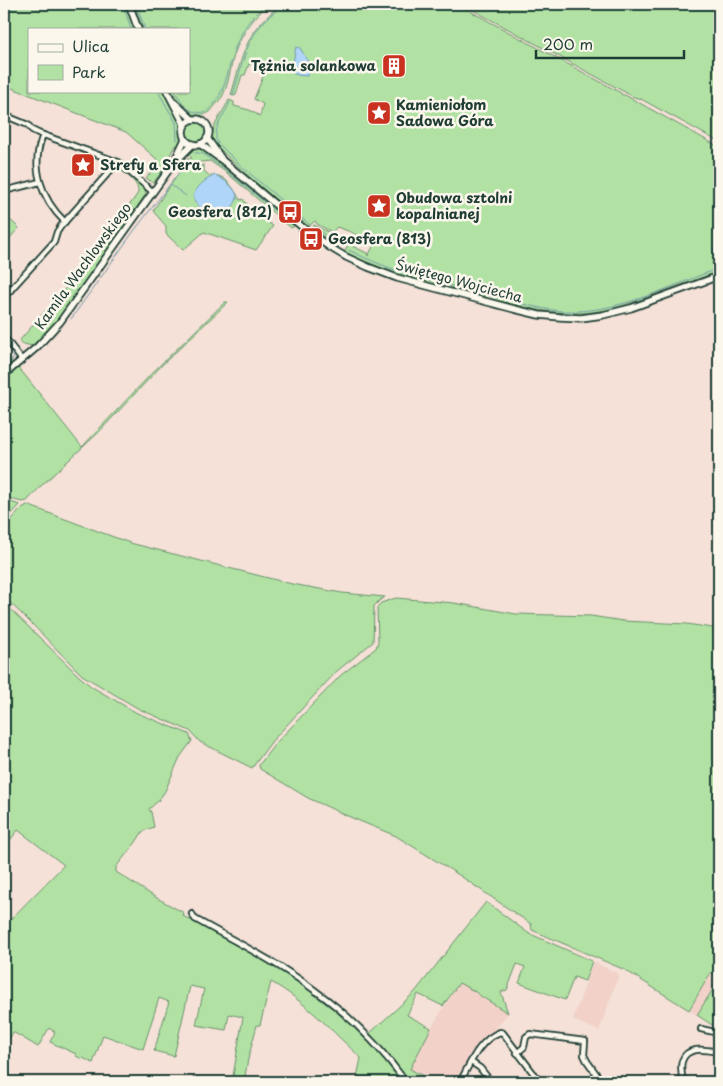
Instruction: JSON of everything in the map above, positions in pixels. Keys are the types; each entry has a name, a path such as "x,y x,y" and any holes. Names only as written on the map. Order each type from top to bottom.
{"street":[{"path":"129,4 138,28"},
{"path":"168,92 183,122 184,138 189,143 196,144 203,143 207,138 208,130 206,124 200,120 188,121 184,126"},
{"path":"172,100 192,120"},
{"path":"4,115 28,125 32,130 43,135 118,162 153,192"},
{"path":"43,135 38,154 40,182 50,206 65,222"},
{"name":"Kamila Wachlowskiego","path":"4,374 44,341 60,322 173,164 184,138"},
{"name":"Świętego Wojciecha","path":"207,138 222,160"},
{"name":"Świętego Wojciecha","path":"196,144 222,160 307,231 331,248 357,262 397,278 534,314 571,318 604,315 631,308 719,276"},
{"name":"Kamila Wachlowskiego","path":"173,164 196,144"},
{"path":"4,298 54,242 57,232 65,222 118,162"},
{"path":"4,191 40,182"},
{"path":"4,282 11,290"},
{"path":"4,338 22,360"},
{"path":"192,914 195,919 272,962 318,992 362,1030 406,1082"},
{"path":"702,1029 719,1034"},
{"path":"460,1082 480,1046 500,1032 503,1033 540,1082"},
{"path":"518,1053 524,1047 526,1037 530,1034 585,1041 584,1055 602,1082"},
{"path":"683,1082 682,1064 684,1057 700,1050 719,1052"},
{"path":"471,1062 480,1068 491,1082"}],"shaded area":[{"path":"593,962 619,974 599,1031 573,1020"},
{"path":"712,972 719,979 697,1015 689,1010"},
{"path":"459,983 508,1013 453,1082 422,1082 409,1069 431,1028"}],"green space":[{"path":"4,4 125,4 134,28 28,28 28,92 164,92 182,123 181,140 179,146 175,145 168,157 171,160 153,183 146,178 160,162 126,132 4,85"},
{"path":"134,4 269,4 253,21 240,40 222,97 210,112 203,115 192,114 173,92 190,92 190,28 143,28"},
{"path":"282,4 457,4 719,147 719,246 713,249 716,259 719,261 719,271 621,306 601,311 569,313 514,305 493,299 491,291 488,297 416,279 398,274 346,252 348,244 352,243 352,246 367,253 368,256 374,245 351,232 337,227 332,232 315,221 309,226 306,225 226,155 212,138 216,124 229,100 234,102 234,106 249,110 260,116 263,104 254,99 266,69 249,64 245,75 242,75 236,95 231,95 247,44 260,24"},
{"path":"462,4 719,4 719,142 641,99 634,97"},
{"path":"196,123 202,126 205,132 202,138 196,141 190,138 187,132 190,126"},
{"path":"201,149 206,153 207,151 294,226 290,227 227,173 210,161 192,163 186,159 192,158 188,154 191,151"},
{"path":"186,164 191,166 204,165 204,171 210,176 215,175 225,179 240,200 243,199 252,211 273,226 256,250 204,232 183,250 166,234 166,226 153,211"},
{"path":"123,169 145,190 146,194 61,315 32,346 20,343 20,340 96,253 138,193 137,186 122,171"},
{"path":"7,217 19,228 8,240 4,237 4,221"},
{"path":"314,225 340,238 342,243 338,247 313,230 311,228"},
{"path":"225,302 228,302 163,364 97,434 27,501 22,502 4,497 4,353 23,373 82,447 153,372"},
{"path":"4,500 20,505 4,522"},
{"path":"27,505 130,543 292,584 342,593 385,597 374,606 373,642 337,671 272,741 252,768 200,742 190,731 139,709 82,675 4,597 4,528"},
{"path":"396,598 454,603 516,614 591,616 623,621 687,624 719,629 719,977 711,972 689,1010 625,970 532,930 531,924 459,875 396,836 308,798 260,769 259,765 275,744 341,675 376,648 378,642 377,607 381,603"},
{"path":"4,603 92,687 137,713 189,734 192,741 180,757 165,791 149,809 154,827 143,831 116,867 116,872 184,913 183,916 261,958 320,996 359,1030 403,1082 383,1082 380,1079 379,1082 356,1082 361,1058 306,1007 271,982 260,1025 257,1025 244,1082 232,1082 243,1017 229,1014 226,1030 196,1025 204,989 190,986 174,1056 154,1051 169,1002 159,998 143,1049 103,1035 93,1063 50,1042 55,1032 49,1028 38,1047 13,1032 7,1043 4,1041 4,1028 6,1024 4,1022 4,926 64,865 18,830 4,848"},
{"path":"486,902 528,933 592,961 585,981 574,977 565,1000 519,983 525,967 517,964 507,990 501,992 508,1013 459,983 443,1006 418,994 407,1015 431,1028 410,1069 423,1076 422,1082 410,1082 369,1034 415,992"},
{"path":"719,979 719,1028 697,1015"}],"water":[{"path":"296,47 300,48 307,60 310,72 307,76 291,72"},
{"path":"215,175 229,184 237,197 231,208 223,215 214,218 206,214 195,202 193,196 196,189"}],"waterway":[{"path":"123,4 131,28"},
{"path":"136,4 145,28"},
{"path":"233,54 246,26 255,14 267,4"},
{"path":"233,95 249,44 262,24 285,4"},
{"path":"176,92 190,110 206,112 220,96 231,61"},
{"path":"159,92 176,123 177,140"},
{"path":"230,102 216,132 217,142 240,165 310,225"},
{"path":"195,153 205,155 292,225"},
{"path":"71,319 134,231 181,170"},
{"path":"171,185 186,196"},
{"path":"313,227 338,244"},
{"path":"349,250 399,271 488,295"},
{"path":"493,296 544,309 582,311 622,304 642,298 719,268"},
{"path":"4,366 14,357 6,346"}],"place":[{"name":"Tężnia solankowa","path":"394,66"},
{"name":"Kamieniołom Sadowa Góra","path":"379,113"},
{"name":"Strefy a Sfera","path":"83,165"},
{"name":"Obudowa sztolni kopalnianej","path":"379,206"},
{"name":"Geosfera (812)","path":"290,212"},
{"name":"Geosfera (813)","path":"311,239"}]}
